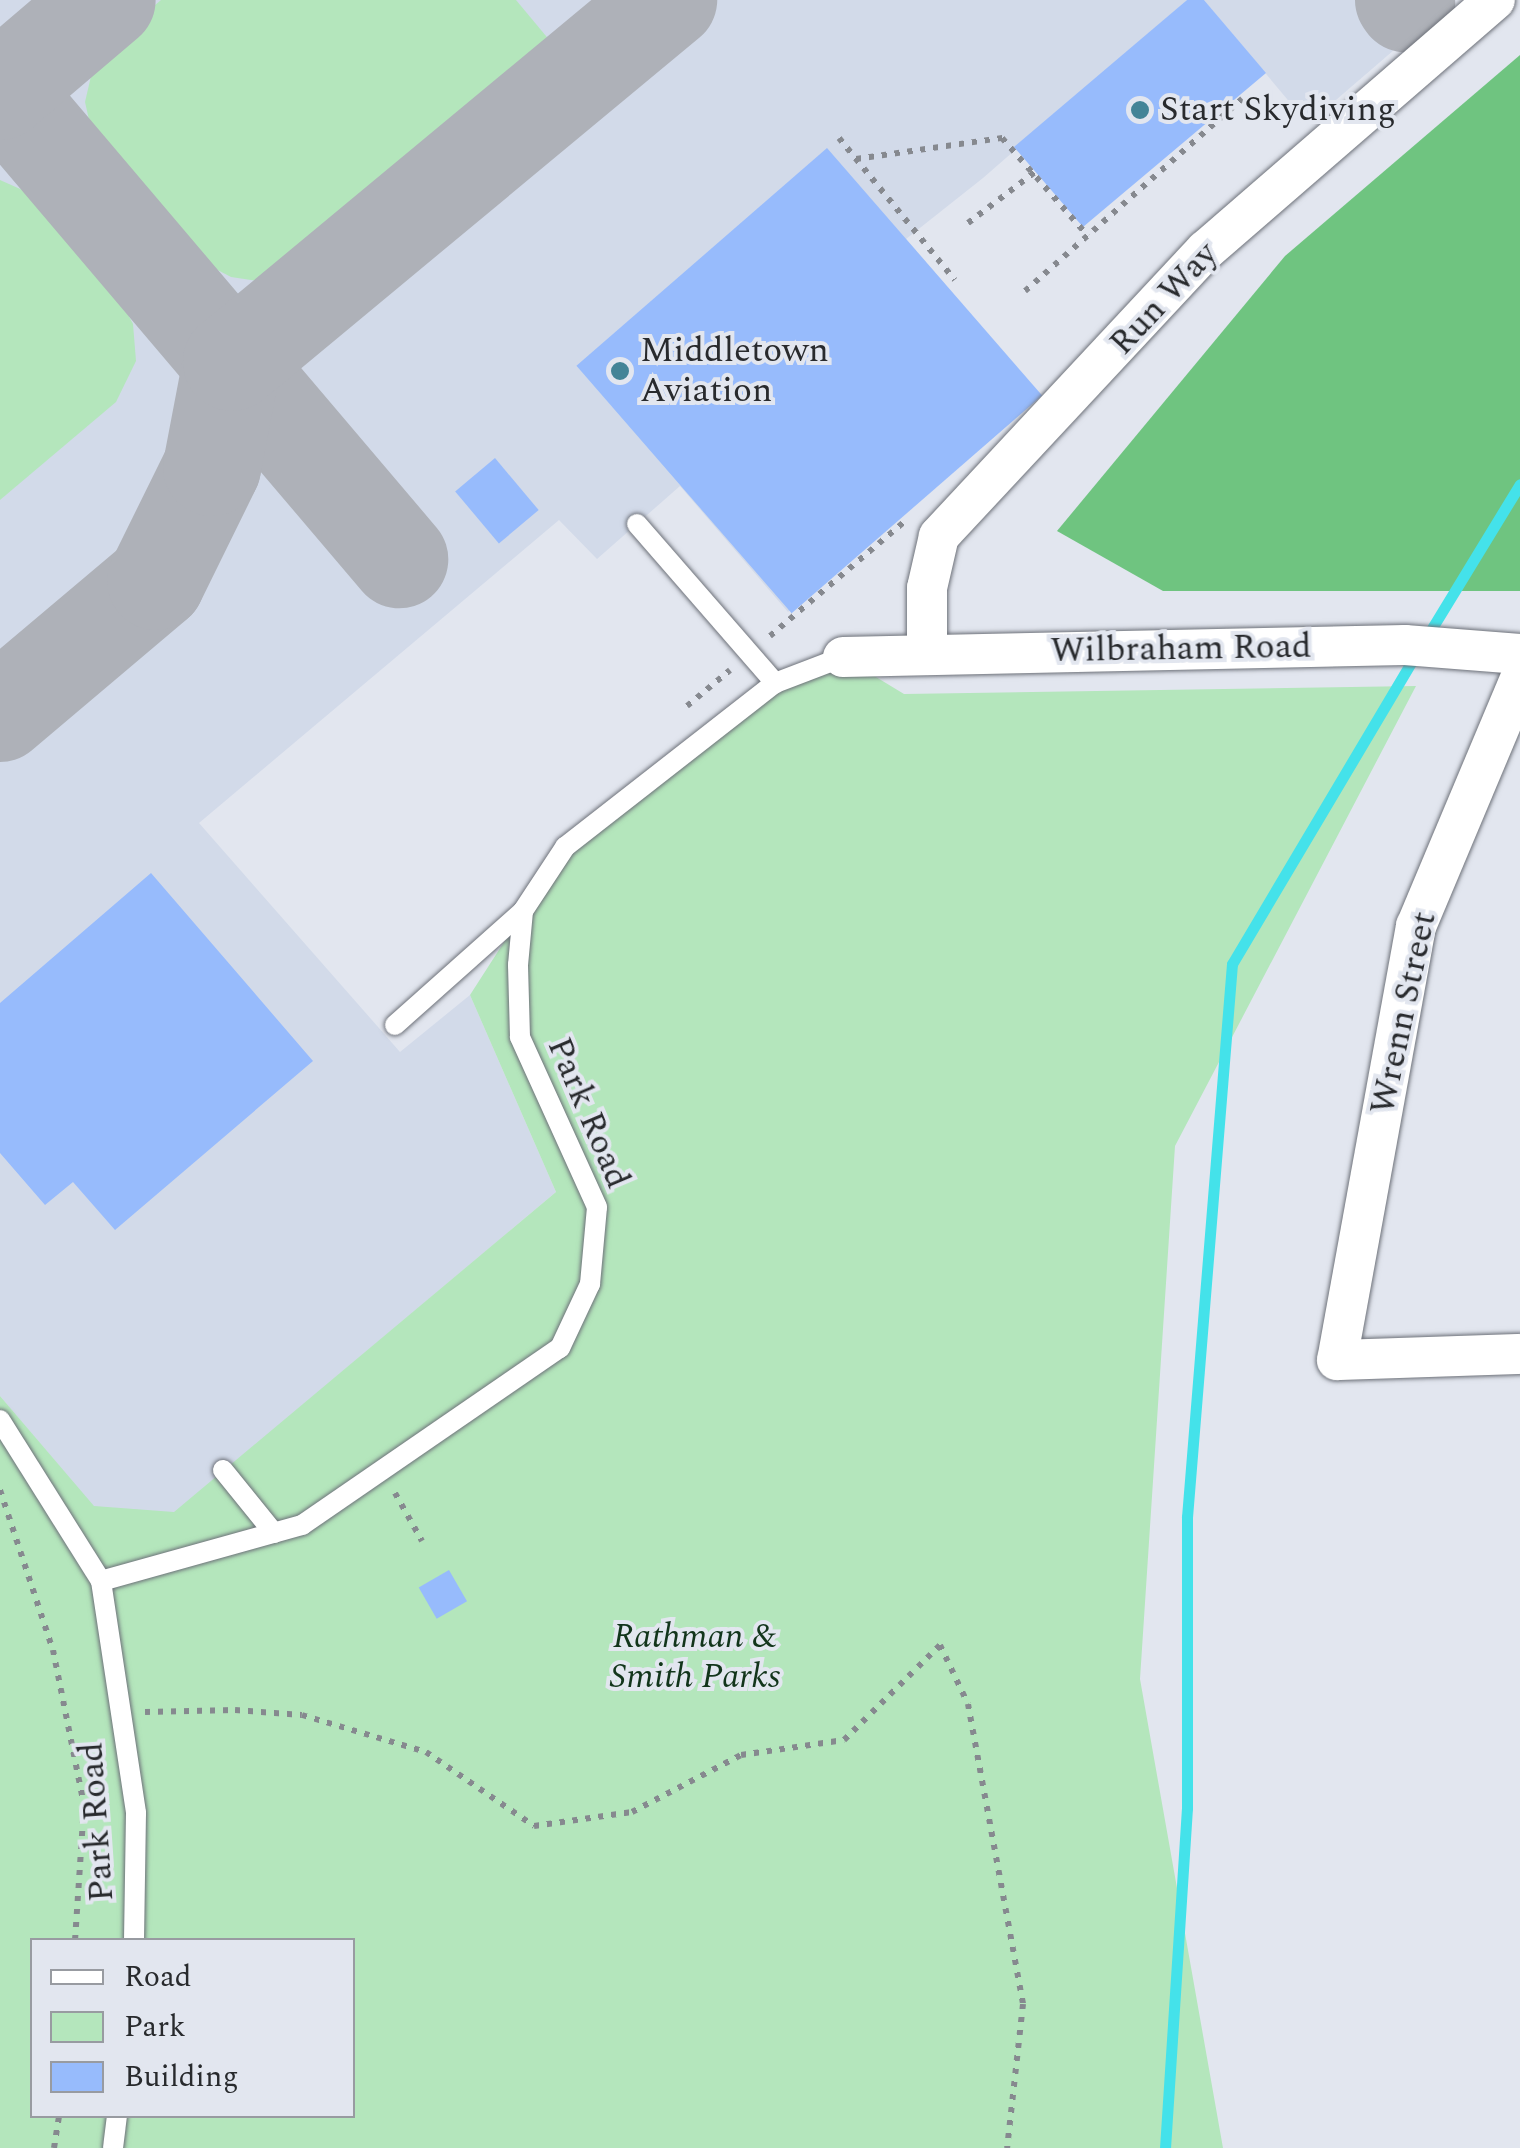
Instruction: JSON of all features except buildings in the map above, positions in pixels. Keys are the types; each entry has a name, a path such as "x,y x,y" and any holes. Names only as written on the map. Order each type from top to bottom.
{"street":[{"name":"Run Way","path":"927,654 927,588 939,536 1206,250 1496,0"},
{"name":"Wilbraham Road","path":"843,657 1405,645 1520,654"},
{"name":"Wrenn Street","path":"1520,679 1416,926 1337,1360 1520,1354"}],"lane":[{"path":"637,524 775,682"},
{"name":"Park Road","path":"101,1581 302,1525 560,1348 590,1284 598,1207 520,1037 518,965 523,911 565,847 775,682 843,657"},
{"path":"395,1025 523,911"},
{"name":"Park Road","path":"0,1420 101,1581 136,1813 134,1938"},
{"path":"224,1470 274,1533"},
{"path":"113,2148 117,2118"}],"path":[{"path":"1025,292 1242,100"},
{"path":"840,138 955,280"},
{"path":"856,159 1002,138 1088,236"},
{"path":"968,223 1034,172"},
{"path":"687,706 913,514"},
{"path":"382,1470 422,1540"},
{"path":"0,1490 53,1650 84,1805 75,1938"},
{"path":"122,1713 236,1710 302,1715 426,1752 534,1826 632,1812 740,1755 844,1740 940,1645 968,1704 1023,2004 1007,2148"},
{"path":"54,2148 59,2118"}],"shaded area":[{"path":"0,0 1187,0 983,178 906,239 1041,396 788,612 680,486 597,559 559,520 199,823 400,1052 470,995 556,1192 174,1513 94,1507 0,1396"},
{"path":"1204,0 1452,0 1308,124"}],"green space":[{"path":"161,0 516,0 556,48 285,274 257,281 231,277 208,265 92,133 85,102 92,72 105,48"},
{"path":"1520,55 1520,591 1163,591 1057,531 1285,256"},
{"path":"0,180 27,192 118,295 133,324 136,361 116,402 0,500"},
{"name":"Rathman & Smith Parks","path":"843,657 904,694 1416,686 1175,1146 1140,1679 1223,2148 0,2148 0,1396 94,1506 174,1512 556,1192 470,995 565,847 775,683"}],"waterway":[{"path":"1426,638 1520,484"},
{"path":"1165,2148 1187,1808 1187,1517 1232,964 1416,654"}],"taxiway":[{"path":"0,91 107,0"},
{"path":"0,713 156,581 212,467 232,362 668,0"},
{"path":"0,89 399,559"}],"place":[{"name":"Start Skydiving","path":"1140,110"},
{"name":"Middletown Aviation","path":"620,371"}]}
